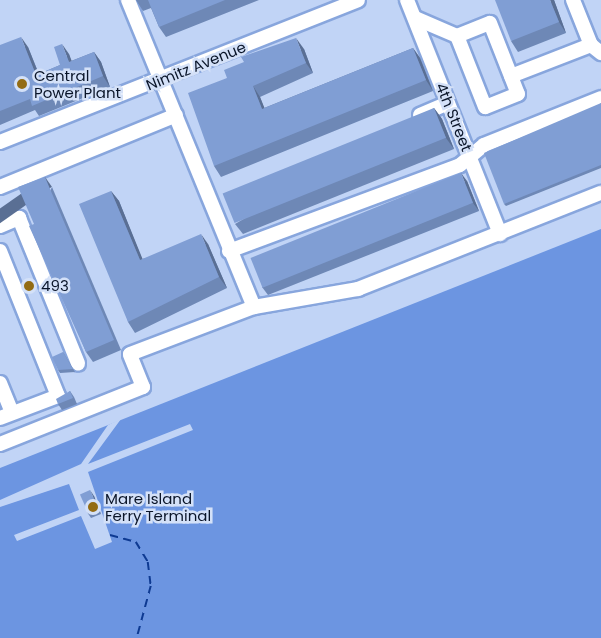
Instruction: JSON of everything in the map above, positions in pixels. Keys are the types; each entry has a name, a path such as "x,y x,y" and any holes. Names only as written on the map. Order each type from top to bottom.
{"street":[{"path":"128,0 194,159 215,197 229,250 254,307"},
{"name":"Nimitz Avenue","path":"0,142 358,0"},
{"name":"4th Street","path":"407,0 500,234"},
{"path":"511,76 596,49 573,0"},
{"path":"415,18 457,36 490,23 518,94 485,107 457,36"},
{"path":"229,250 460,165 484,145 601,98"},
{"path":"405,121 448,103"},
{"path":"0,187 176,115"},
{"path":"0,444 143,387 130,354 254,307 358,289 601,193"},
{"path":"0,226 19,218 78,363"},
{"path":"0,251 58,396 6,416 0,384"}],"water":[{"path":"601,229 601,638 0,638 0,468"}],"pier":[{"name":"Mare Island Ferry Terminal","path":"121,419 88,464 190,424 193,430 88,472 112,542 95,549 81,516 17,541 14,535 79,510 69,484 0,507 0,500 81,464 108,425"}],"building":[{"path":"148,0 225,0 159,27"},
{"path":"495,0 550,0 559,22 511,41"},
{"path":"21,37 36,75 60,65 54,47 62,44 69,62 94,52 103,76 32,106 30,99 0,111 0,45"},
{"path":"296,38 306,63 253,86 262,109 413,48 426,80 214,166 188,93 227,78 224,70 244,62 241,57"},
{"path":"601,103 601,165 504,204 484,153"},
{"path":"434,108 446,138 235,223 223,193"},
{"path":"461,173 473,203 263,288 251,258"},
{"path":"45,177 114,340 86,352 29,226 34,224 18,187"},
{"path":"111,191 140,260 201,234 219,277 128,322 79,204"},
{"path":"63,352 73,369 58,370 52,357"},
{"path":"70,391 73,398 58,404 56,399"},
{"path":"90,490 98,508 88,513 80,494"}],"ferry route":[{"path":"110,535 136,542 148,562 151,586 137,638"}],"place":[{"name":"Central Power Plant","path":"22,84"},
{"name":"493","path":"29,286"},
{"name":"Mare Island Ferry Terminal","path":"93,507"}]}
